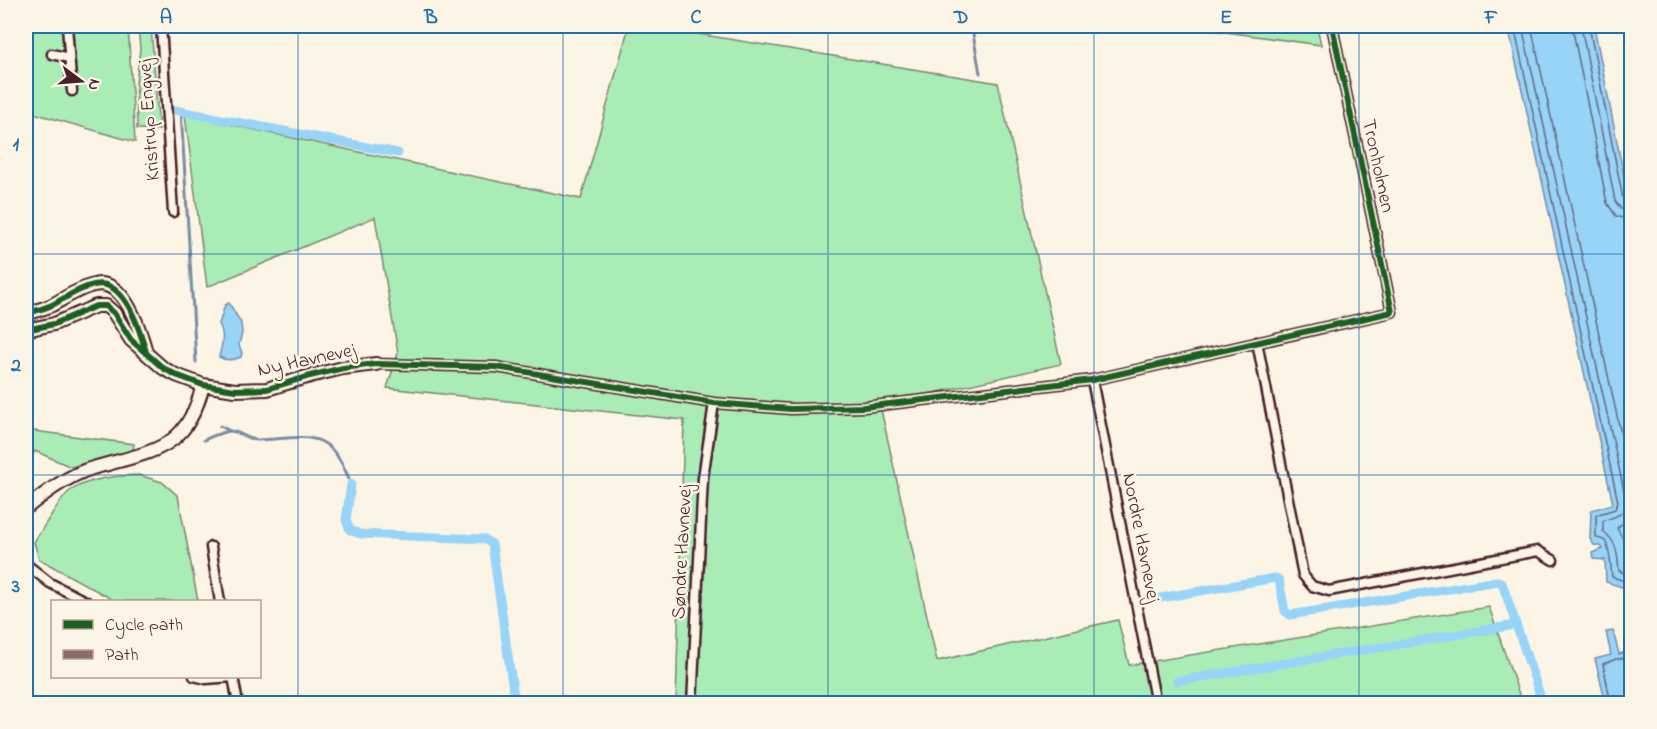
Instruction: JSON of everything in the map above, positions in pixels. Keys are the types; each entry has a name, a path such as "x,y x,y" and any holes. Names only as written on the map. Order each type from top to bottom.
{"street":[{"path":"67,26 72,90"},
{"name":"Kristrup Engvej","path":"161,26 173,213"},
{"name":"Tronholmen","path":"1257,342 1392,312 1332,26"},
{"path":"52,54 69,58"},
{"path":"26,314 50,306 94,285 107,284 113,286 122,295 140,330 146,352"},
{"name":"Ny Havnevej","path":"26,330 54,324 101,305 111,309 131,339 163,368 203,385 235,390 267,389 321,373 376,364"},
{"path":"376,364 496,367 714,403 791,409 864,407 1092,380 1257,342 1303,575 1312,586 1329,591 1538,551 1553,560"},
{"name":"Nordre Havnevej","path":"1092,380 1156,704"},
{"path":"26,508 60,483 86,470 150,453 168,443 186,426 194,413 203,385"},
{"name":"Søndre Havnevej","path":"692,704 703,478 714,403"},
{"path":"211,547 220,600"},
{"path":"26,564 50,583 83,600"},
{"path":"202,678 220,678"},
{"path":"233,678 238,704"}],"green space":[{"path":"26,26 128,26 135,142 26,111"},
{"path":"138,26 151,26 159,130 137,129 136,83 140,49"},
{"path":"629,26 649,26 998,83 1061,364 880,405 937,661 1118,620 1129,665 1489,607 1522,703 676,703 684,420 387,388 398,353 375,217 207,287 185,115 581,199"},
{"path":"1181,26 1317,26 1321,45"},
{"path":"26,430 134,444 133,450 71,467 35,451 26,466"},
{"path":"139,475 162,482 178,496 198,600 113,600 39,559 34,542 66,495 86,483 112,477"}],"water":[{"path":"1508,26 1594,26 1631,212 1631,590 1606,582 1605,560 1593,559 1592,553 1603,549 1601,546 1594,545 1590,539 1591,510 1613,504"},
{"path":"229,303 241,323 242,333 239,345 241,357 230,360 219,357 222,336 219,324 225,305"},
{"path":"1613,631 1619,654 1631,651 1631,703 1606,703 1595,659 1611,655 1606,632"}],"waterway":[{"path":"968,26 973,34 980,73"},
{"path":"175,110 398,153"},
{"path":"181,110 196,362"},
{"path":"220,426 230,431"},
{"path":"204,440 231,431 254,440 292,438 316,440 326,444 335,453 351,484"},
{"path":"351,484 346,520 350,530 360,534 484,539 492,544 515,704"},
{"path":"1160,598 1275,578 1279,580 1285,611 1290,615 1498,581 1502,583 1543,704"},
{"path":"1177,681 1515,625"}],"marked path":[{"path":"1259,26 1287,30 1302,26"}],"cycle path":[{"path":"26,330 54,324 96,306 106,306 114,313 131,340 163,368 203,385 235,390 267,389 343,368 376,364 496,367 714,403 791,409 864,407 1092,380 1392,312 1332,26"},
{"path":"26,314 52,305 83,288 105,285 114,289 129,307 140,331 146,352"}]}
